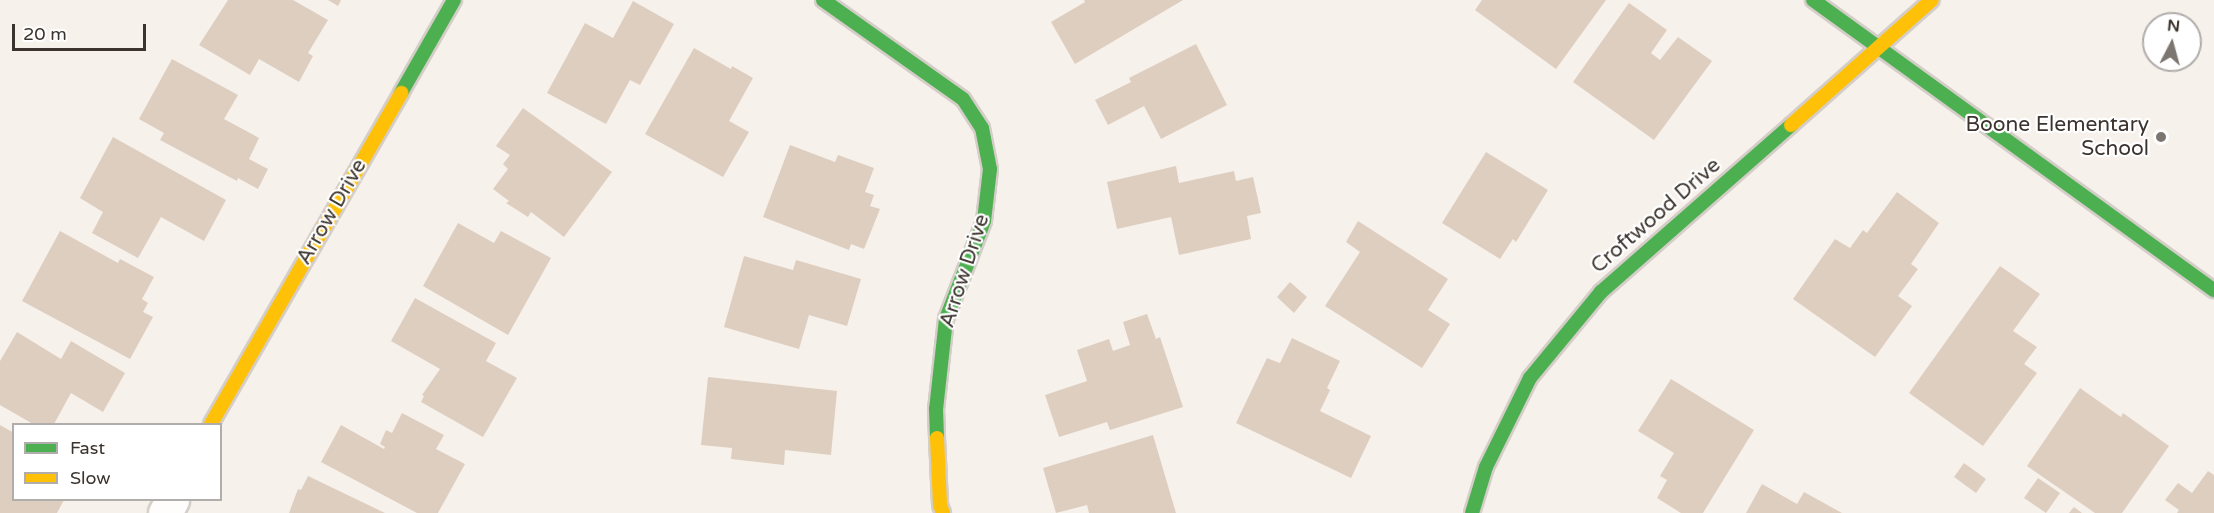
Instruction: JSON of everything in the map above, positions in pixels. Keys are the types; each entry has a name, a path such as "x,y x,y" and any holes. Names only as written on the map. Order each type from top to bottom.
{"street":[{"name":"Arrow Drive","path":"212,423 454,0"},
{"name":"Arrow Drive","path":"823,0 963,99 982,128 990,169 984,221 946,319 936,410 940,505 943,513"},
{"path":"1813,0 2214,290"},
{"name":"Croftwood Drive","path":"1472,513 1486,467 1530,378 1601,292 1932,0"}],"building":[{"path":"228,0 293,0 328,20 308,53 313,56 299,82 259,59 250,75 199,45"},
{"path":"328,0 341,0 338,6"},
{"path":"1084,0 1183,0 1075,64 1051,22 1085,2"},
{"path":"1482,0 1606,0 1556,69 1475,10"},
{"path":"633,1 674,24 640,85 630,80 606,124 547,93 585,23 613,38"},
{"path":"1629,3 1667,30 1651,53 1660,60 1678,37 1712,61 1654,140 1573,82"},
{"path":"1196,44 1227,105 1161,139 1144,106 1108,125 1095,100 1131,82 1129,78"},
{"path":"694,48 731,69 732,66 753,78 729,121 749,132 723,177 645,134"},
{"path":"172,59 238,95 224,119 259,138 249,159 268,169 258,189 238,178 237,181 160,140 164,133 139,119"},
{"path":"523,108 612,172 564,237 531,212 528,217 506,203 509,201 493,189 508,169 503,164 510,155 496,146"},
{"path":"113,137 226,200 204,241 161,217 138,258 92,233 103,212 80,198"},
{"path":"790,145 835,162 838,155 874,168 865,192 874,195 870,206 880,209 864,249 851,244 849,250 763,217"},
{"path":"1486,152 1548,190 1516,242 1513,239 1500,259 1442,223"},
{"path":"1176,166 1179,183 1234,171 1236,181 1253,177 1261,213 1247,216 1251,239 1179,255 1171,217 1117,229 1107,182"},
{"path":"1897,192 1939,223 1911,264 1918,269 1898,296 1912,306 1875,357 1793,299 1835,239 1850,248 1863,230 1867,233"},
{"path":"1358,221 1448,279 1428,310 1450,324 1422,368 1325,306 1360,252 1346,242"},
{"path":"458,223 494,243 501,231 551,258 508,335 423,286"},
{"path":"60,231 118,263 120,259 154,277 142,299 148,303 143,312 153,317 130,359 22,301"},
{"path":"744,256 793,270 796,260 861,279 847,326 809,315 799,349 724,327"},
{"path":"2000,266 2040,294 2013,331 2037,347 2024,364 2037,373 1983,446 1909,393"},
{"path":"1290,282 1307,297 1294,313 1277,297"},
{"path":"415,298 496,343 486,361 517,378 483,437 421,402 424,396 422,395 440,369 391,341"},
{"path":"1147,314 1156,339 1160,337 1183,407 1110,430 1107,422 1059,437 1045,395 1087,381 1077,350 1109,339 1113,351 1130,345 1123,322"},
{"path":"17,332 61,359 71,341 125,373 103,412 71,393 55,423 31,423 0,405 0,361"},
{"path":"1292,338 1340,361 1327,388 1330,390 1320,411 1371,436 1351,478 1236,423 1267,358 1280,363"},
{"path":"708,377 837,391 831,455 785,450 784,465 731,459 732,448 701,445"},
{"path":"1671,379 1754,430 1703,513 1681,513 1657,498 1667,480 1660,476 1674,453 1638,431"},
{"path":"2080,388 2121,417 2123,413 2169,446 2122,513 2095,513 2027,466"},
{"path":"402,413 444,435 436,449 465,464 438,513 417,513 321,462 341,425 384,449 385,447 380,444 386,430 392,433"},
{"path":"0,425 12,432 12,501 63,501 57,513 0,513"},
{"path":"1153,435 1176,513 1089,513 1087,505 1056,513 1043,468"},
{"path":"1964,463 1986,479 1976,493 1954,477"},
{"path":"2208,471 2214,475 2214,513 2177,513 2179,510 2165,500 2178,483 2192,493"},
{"path":"308,476 385,513 289,513 298,489 301,490"},
{"path":"2038,478 2060,493 2046,513 2024,498"},
{"path":"1762,484 1797,504 1804,492 1842,513 1746,513"},
{"path":"2074,507 2082,513 2069,513"}],"traffic: fast":[{"path":"401,93 454,0"},
{"path":"823,0 963,99 982,128 990,169 984,221 946,319 936,409 937,438"},
{"path":"1813,0 2214,290"},
{"path":"1472,513 1486,467 1530,378 1601,292 1791,125"}],"traffic: slow":[{"path":"1791,125 1932,0"},
{"path":"212,423 401,93"},
{"path":"937,438 940,505 943,513"}],"place":[{"name":"Boone Elementary School","path":"2161,137"}]}
